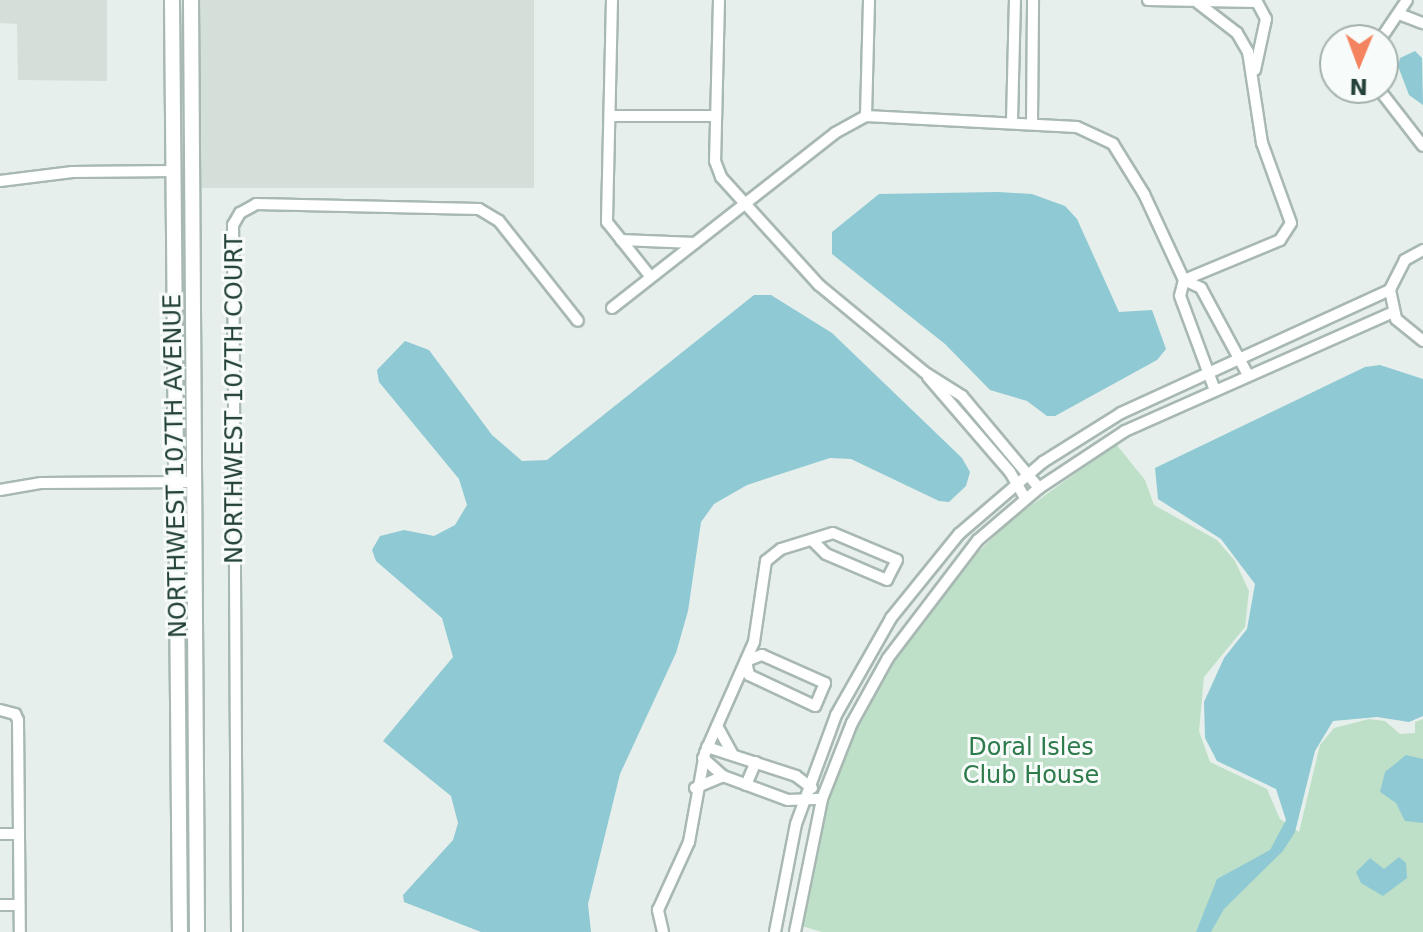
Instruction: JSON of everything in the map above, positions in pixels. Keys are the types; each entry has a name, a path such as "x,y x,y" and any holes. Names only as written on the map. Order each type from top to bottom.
{"main road":[{"name":"NORTHWEST 107TH AVENUE","path":"172,0 180,932"},
{"name":"NORTHWEST 107TH AVENUE","path":"191,0 197,932"}],"street":[{"path":"612,0 607,222 650,276"},
{"path":"719,0 715,161 744,206 819,285 924,372 962,396 1039,488"},
{"path":"866,116 869,0"},
{"path":"1012,121 1015,0"},
{"path":"1032,122 1033,0"},
{"path":"1148,0 1257,2 1264,8 1254,73 1262,143 1291,223 1280,240 1184,280"},
{"path":"1392,24 1407,0"},
{"path":"1198,3 1237,33 1254,73"},
{"path":"1399,14 1423,23"},
{"path":"1386,104 1407,124 1423,134"},
{"path":"610,116 715,116"},
{"path":"612,308 835,133 866,116 1032,122 1077,127 1113,144 1144,194 1184,280 1180,296 1214,388"},
{"path":"1407,124 1423,146"},
{"path":"0,181 72,172 174,171"},
{"name":"NORTHWEST 107TH COURT","path":"237,932 233,225 240,213 256,204 489,212 578,321"},
{"path":"621,240 695,243"},
{"path":"1423,250 1405,260 1390,290 1393,312 1405,331 1423,341"},
{"path":"1184,280 1201,288 1247,373"},
{"path":"775,932 803,799 853,681 891,618 944,550 1016,482 1121,413 1390,290"},
{"path":"795,932 822,799 852,723 888,658 964,555 1025,498 1125,431 1247,373 1393,312"},
{"path":"924,372 1016,482 1025,498"},
{"path":"0,490 41,483 194,482"},
{"path":"663,932 658,910 689,842 695,788 705,752 746,661 757,627 766,561 781,549 812,540 838,534 897,560 887,580 826,554 812,540"},
{"path":"762,655 825,683 815,706 749,675 746,661 762,655"},
{"path":"0,710 15,714 20,932"},
{"path":"717,726 732,753"},
{"path":"705,752 732,753 756,762 808,784 822,799"},
{"path":"705,752 723,776 803,799 822,799"},
{"path":"746,785 756,762"},
{"path":"695,788 723,776"},
{"path":"0,834 19,834"},
{"path":"0,905 19,905"}],"shaded area":[{"path":"0,0 107,0 107,81 18,80 17,24 0,23"},
{"path":"200,0 534,0 534,188 200,188"}],"green space":[{"name":"Doral Isles Club House","path":"1116,444 1145,480 1154,505 1217,540 1235,561 1249,591 1245,627 1204,677 1199,731 1210,762 1267,789 1280,819 1299,832 1320,745 1334,728 1369,719 1385,721 1400,734 1415,733 1415,722 1423,719 1423,932 822,932 802,926 822,819 849,744 905,642 967,563 1011,520"}],"water":[{"path":"1415,51 1422,58 1423,105 1409,95 1399,69 1400,58"},
{"path":"879,194 1032,194 1065,206 1077,219 1119,312 1152,310 1166,349 1157,360 1055,416 1047,416 1027,401 990,390 945,344 832,254 832,232"},
{"path":"754,295 771,295 832,333 962,458 970,472 966,486 949,502 939,501 851,459 830,458 747,485 714,504 701,522 688,611 676,653 620,774 588,904 591,932 481,932 404,902 403,895 453,840 458,823 451,796 383,741 453,657 442,618 376,561 372,550 380,536 404,530 434,536 455,525 467,505 459,479 379,382 377,370 405,341 429,350 492,435 522,461 547,460"},
{"path":"1380,365 1423,379 1423,716 1409,722 1377,717 1333,721 1315,751 1295,832 1283,851 1224,909 1211,932 1196,932 1217,879 1270,850 1286,820 1276,789 1217,761 1205,738 1204,702 1224,658 1247,629 1255,584 1221,539 1158,499 1155,468 1365,367"},
{"path":"1406,755 1423,759 1423,823 1405,821 1396,803 1380,792 1385,772"},
{"path":"1399,857 1406,863 1407,878 1383,896 1361,883 1356,872 1370,858 1384,869"}]}
